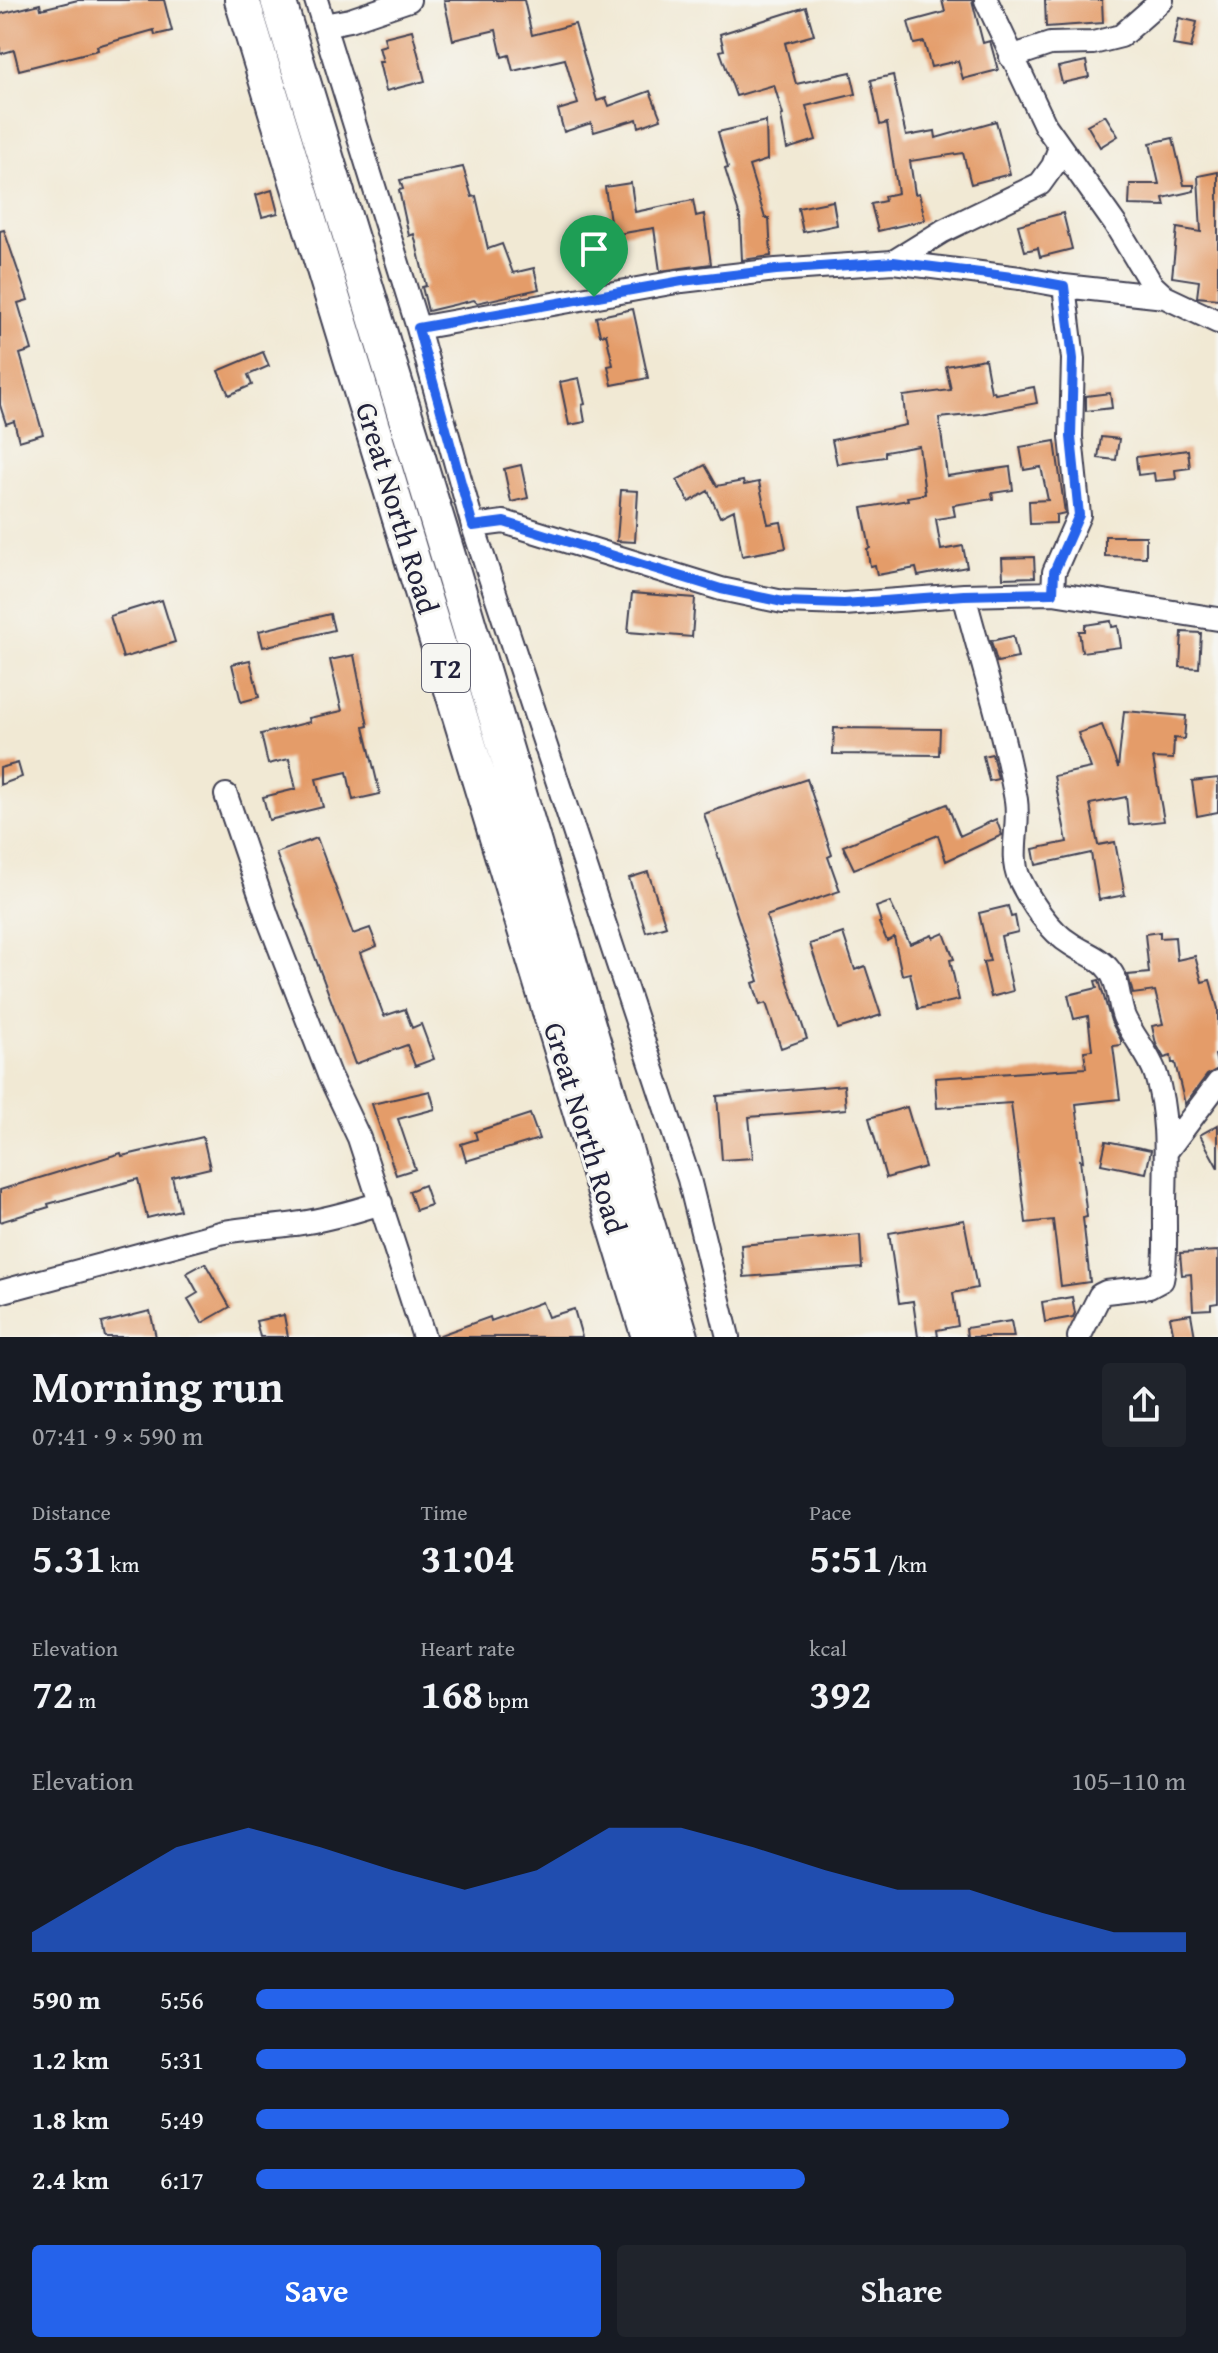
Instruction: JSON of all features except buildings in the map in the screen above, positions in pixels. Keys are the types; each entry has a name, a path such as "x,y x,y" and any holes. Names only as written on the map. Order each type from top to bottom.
{"main road":[{"name":"Great North Road","path":"242,0 649,1337"},
{"name":"Great North Road","path":"278,0 457,584 681,1337"}],"street":[{"path":"316,0 418,328 473,526 689,1179 728,1337"},
{"path":"324,25 350,20 409,0"},
{"path":"986,0 1045,125 1115,224 1152,285 1165,297 1218,322"},
{"path":"1011,57 1050,44 1093,43 1121,36 1162,0"},
{"path":"893,262 943,231 1040,184 1053,166 1060,147"},
{"path":"418,328 682,281 776,270 893,262 1165,297"},
{"path":"1053,593 1054,572 1079,515 1071,437 1073,359 1064,286"},
{"path":"473,526 504,522 721,589 783,602 844,604 964,595 1053,593 1218,619"},
{"path":"964,595 1011,777 1018,820 1014,853 1016,871 1043,916 1061,938 1103,963 1116,981 1129,1028 1155,1072 1165,1128 1166,1245 1162,1280 1149,1287 1100,1295 1079,1337"},
{"path":"226,795 268,918 329,1075 359,1138 424,1337"},
{"path":"1166,1152 1218,1083"},
{"path":"0,1292 231,1230 292,1225 381,1203"}],"route":[{"path":"893,262 1064,286 1073,359 1071,437 1079,515 1054,572 1053,593 893,598 844,604 783,602 721,589 504,522 473,526 418,328 594,297 682,281 776,270 893,262"}]}
